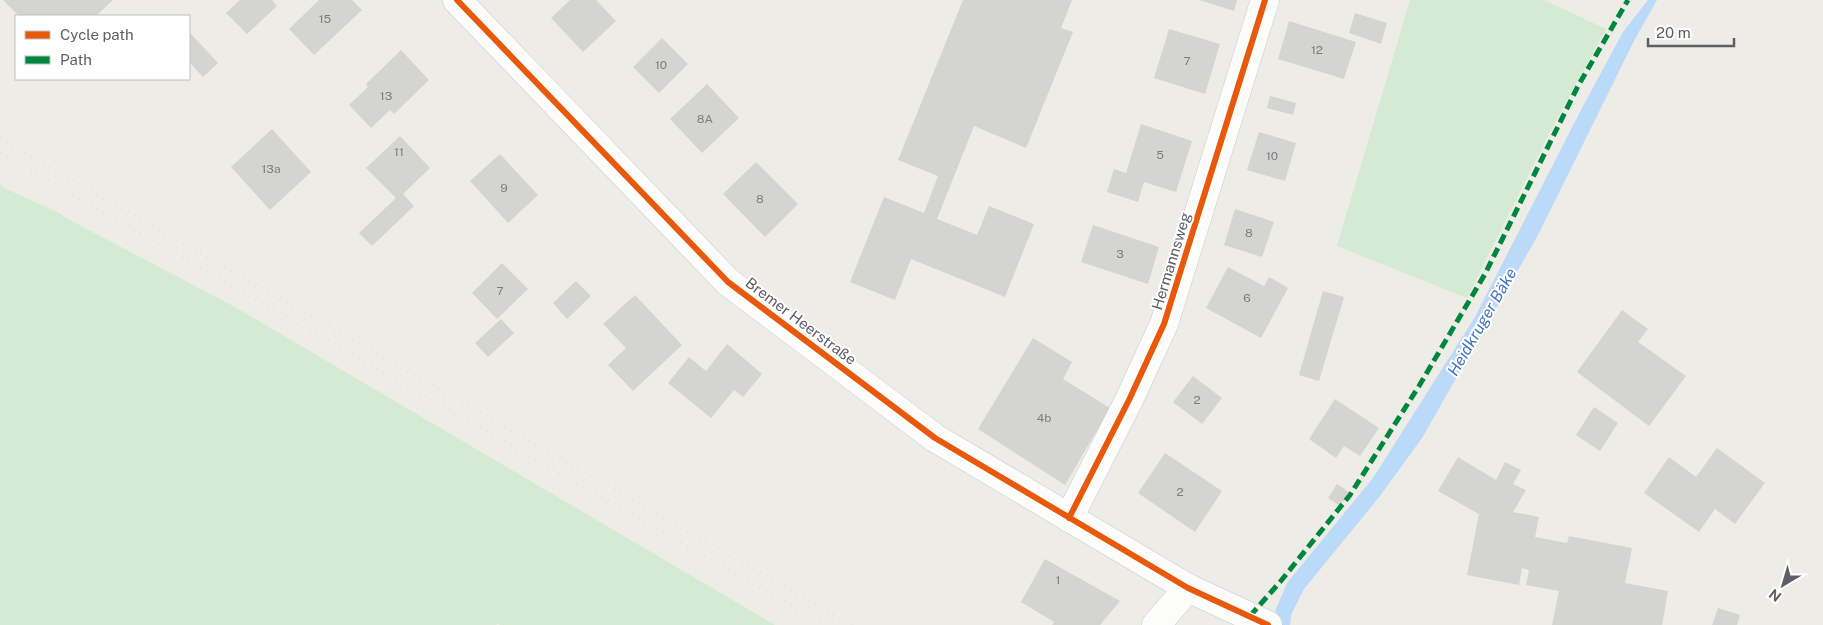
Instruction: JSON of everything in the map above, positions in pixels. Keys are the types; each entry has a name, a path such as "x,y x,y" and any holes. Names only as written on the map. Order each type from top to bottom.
{"main road":[{"name":"Bremer Heerstraße","path":"458,0 728,282 935,438 1188,588 1267,624"},
{"name":"Hermannsweg","path":"1069,518 1129,400 1164,324 1266,0"},
{"path":"1156,625 1188,588"}],"green space":[{"path":"1410,0 1544,0 1606,29 1553,126 1467,298 1337,246"},
{"path":"0,184 4,188 61,214 233,306 775,625 500,625 498,623 496,625 0,625"}],"water":[{"name":"Heidkruger Bäke","path":"1648,0 1657,0 1635,39 1538,235 1422,438 1380,496 1304,589 1291,615 1290,625 1273,625 1276,609 1287,583 1373,478 1475,317 1623,32"}],"building":[{"path":"3,0 113,0 97,15 18,15"},
{"path":"240,0 272,0 277,6 247,34 226,13"},
{"path":"319,0 352,0 362,10 314,55 289,29"},
{"path":"570,0 596,0 616,21 583,52 551,18"},
{"path":"963,0 1072,0 1061,28 1073,32 1026,148 974,126 937,219 977,235 989,206 1034,224 1005,297 911,259 895,300 850,282 884,197 924,213 938,176 898,160"},
{"path":"1199,0 1237,0 1234,11"},
{"path":"1355,13 1387,23 1381,44 1349,33"},
{"path":"1289,21 1356,42 1344,79 1278,59"},
{"path":"1169,29 1220,44 1205,94 1154,78"},
{"path":"190,35 218,63 203,77 190,63"},
{"path":"662,38 688,64 659,93 633,67"},
{"path":"401,50 429,80 394,114 390,110 371,128 349,105 368,87 366,84"},
{"path":"707,84 739,118 702,153 670,119"},
{"path":"1270,96 1296,103 1293,115 1267,108"},
{"path":"1141,124 1192,141 1176,192 1144,182 1138,202 1107,192 1114,169 1126,173"},
{"path":"272,129 311,172 270,210 231,167"},
{"path":"1259,132 1296,143 1285,181 1247,170"},
{"path":"400,136 430,168 403,194 414,206 372,246 359,233 396,198 366,168"},
{"path":"500,154 538,195 508,223 470,181"},
{"path":"756,162 798,204 765,237 723,194"},
{"path":"1235,209 1274,222 1262,257 1224,245"},
{"path":"1093,225 1159,247 1148,284 1081,262"},
{"path":"502,263 528,289 497,319 472,293"},
{"path":"1228,267 1264,286 1269,277 1288,288 1261,338 1206,308"},
{"path":"576,281 591,296 567,319 553,303"},
{"path":"1323,291 1344,297 1319,381 1299,375"},
{"path":"635,295 682,345 633,391 608,365 626,348 603,324"},
{"path":"1622,310 1648,329 1638,342 1686,376 1649,426 1577,372"},
{"path":"501,319 514,333 488,357 475,343"},
{"path":"1033,338 1072,362 1063,379 1110,408 1065,485 978,429"},
{"path":"727,344 762,374 743,397 734,390 711,418 668,383 689,357 706,371"},
{"path":"1193,376 1222,398 1202,424 1173,402"},
{"path":"1335,399 1379,428 1360,456 1344,446 1336,458 1309,439"},
{"path":"1594,407 1618,423 1600,451 1576,435"},
{"path":"1717,448 1765,483 1735,524 1715,509 1699,532 1644,493 1669,457 1696,477"},
{"path":"1165,453 1222,491 1195,532 1138,493"},
{"path":"1458,457 1496,480 1505,462 1521,470 1513,484 1526,490 1513,512 1539,517 1535,537 1567,543 1569,536 1632,548 1625,583 1668,591 1662,625 1552,625 1559,591 1526,585 1529,570 1522,568 1519,585 1467,575 1479,514 1438,491"},
{"path":"1337,484 1349,492 1340,506 1328,498"},
{"path":"1045,559 1120,601 1100,625 1052,625 1054,622 1021,602"},
{"path":"1718,608 1740,615 1737,625 1712,625"}],"railway":[{"path":"0,139 852,625"},
{"path":"0,153 825,625"}],"marked path":[{"path":"1250,616 1350,495 1419,386 1485,274 1578,86 1628,0"}],"cycle path":[{"path":"457,0 728,282 935,438 1188,588 1268,625"},
{"path":"1069,518 1129,400 1164,324 1265,0"}]}
